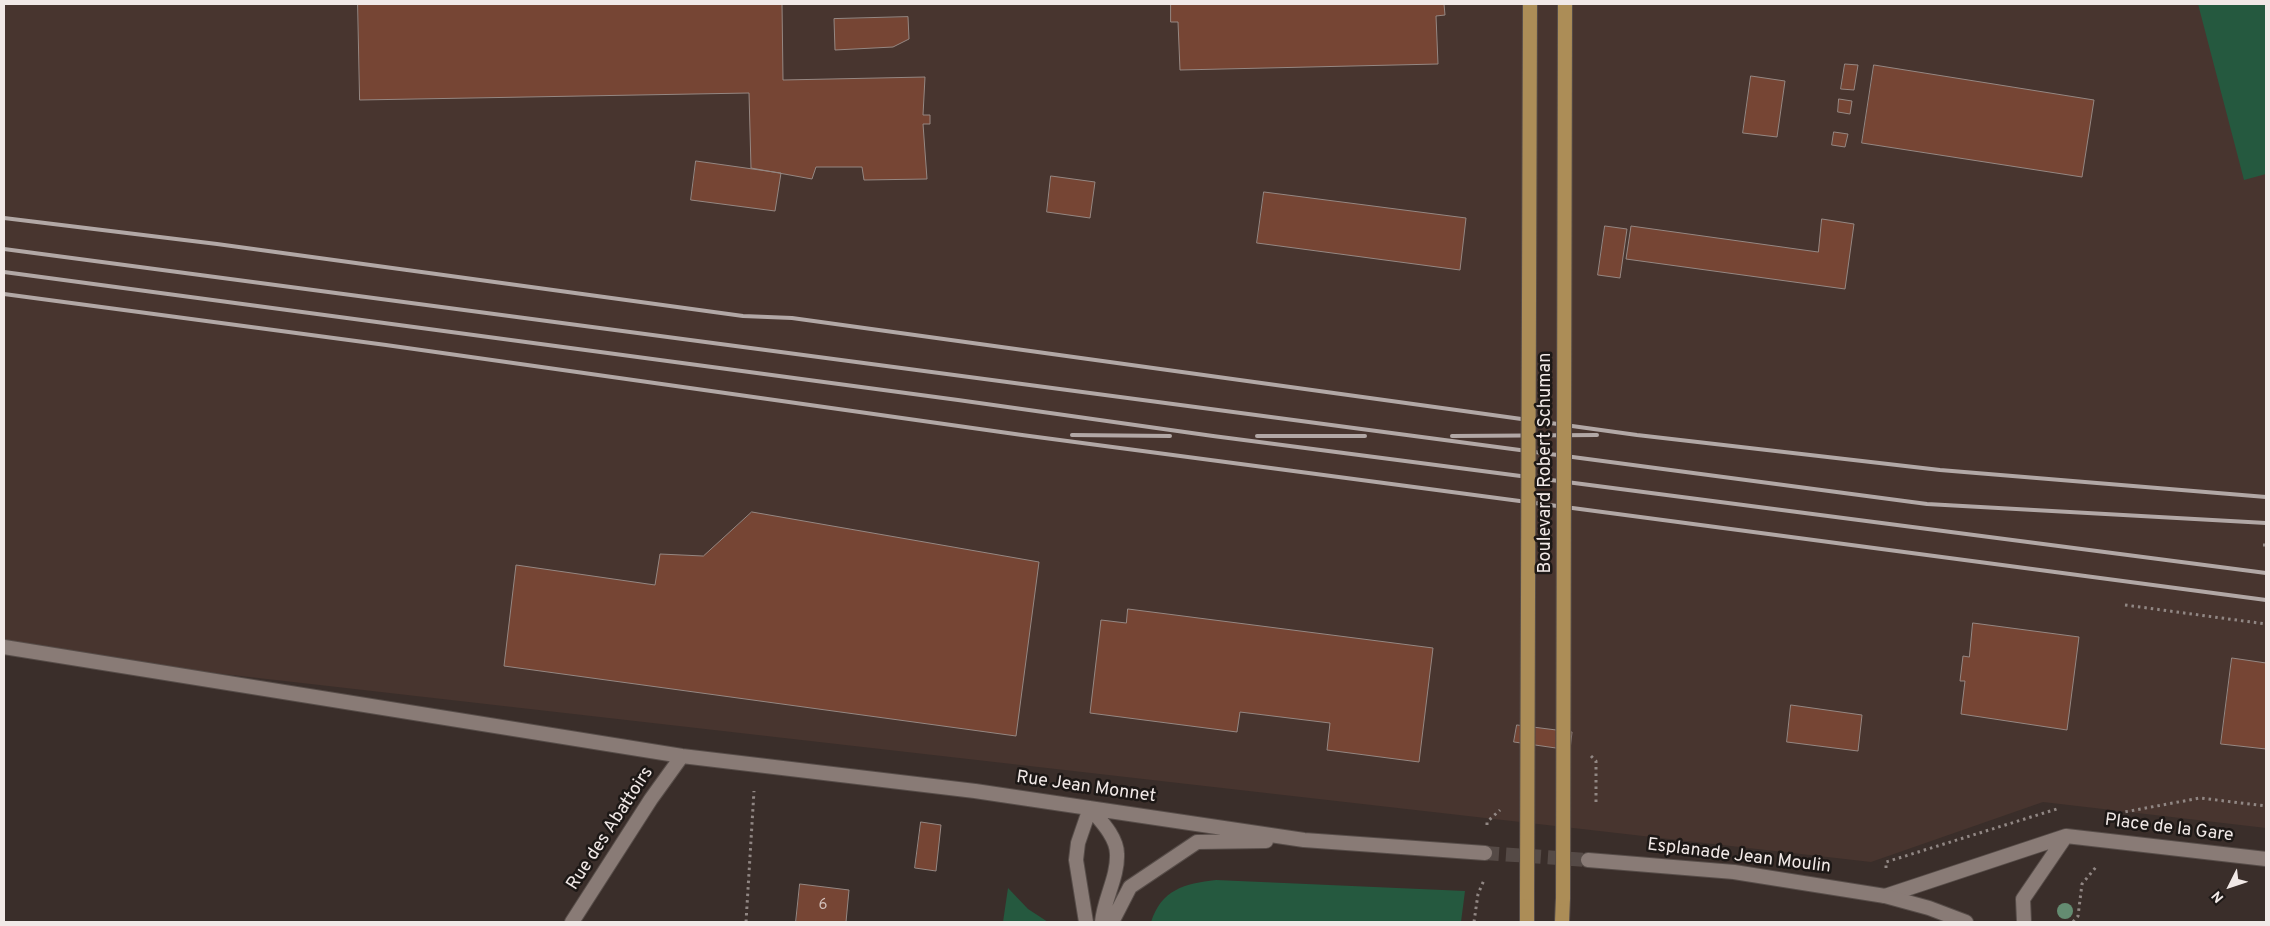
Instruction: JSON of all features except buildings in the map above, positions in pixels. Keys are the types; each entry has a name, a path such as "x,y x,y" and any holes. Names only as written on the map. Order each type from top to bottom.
{"main road":[{"name":"Boulevard Robert Schuman","path":"1528,922 1530,4"},
{"name":"Boulevard Robert Schuman","path":"1562,922 1566,4"}],"street":[{"name":"Rue Jean Monnet","path":"4,647 682,756 975,791 1304,840 1485,853"},
{"name":"Rue des Abattoirs","path":"572,922 651,799 682,756"},
{"path":"1086,922 1076,860 1078,843 1090,808"},
{"path":"1090,808 1108,829 1118,853 1115,870 1103,905 1102,922"},
{"path":"2024,922 2023,899 2066,836"},
{"name":"Place de la Gare","path":"2066,836 2266,859"},
{"name":"Esplanade Jean Moulin","path":"1885,896 2066,836"},
{"path":"1112,922 1130,887 1197,842 1304,840"},
{"name":"Esplanade Jean Moulin","path":"1588,860 1734,872 1885,896 1929,908 1966,922"},
{"path":"1521,922 1527,893"}],"path":[{"path":"2125,605 2266,624"},
{"path":"1582,755 1590,755 1596,761 1596,806"},
{"path":"746,922 756,764"},
{"path":"2116,814 2200,798 2266,806"},
{"path":"1487,822 1501,809"},
{"path":"1474,922 1478,894 1483,880"}],"shaded area":[{"path":"4,4 2266,4 2266,828 2043,802 1871,862 4,649"}],"green space":[{"path":"2198,4 2266,4 2266,174 2244,180"},
{"path":"1216,880 1465,891 1461,922 1151,922 1161,902 1168,895 1184,886"},
{"path":"1008,888 1028,909 1048,922 1003,922"}],"tunnel":[{"path":"1485,853 1588,860"}],"railway":[{"path":"4,218 217,244 743,316 792,318 1637,435 1940,470 2266,497"},
{"path":"4,249 1927,504 2266,523"},
{"path":"4,272 1213,436 2266,573"},
{"path":"4,294 386,345 1022,435 2266,600"},
{"path":"1072,435 1170,436"},
{"path":"1452,436 1597,435"},
{"path":"1257,436 1365,436"}]}
